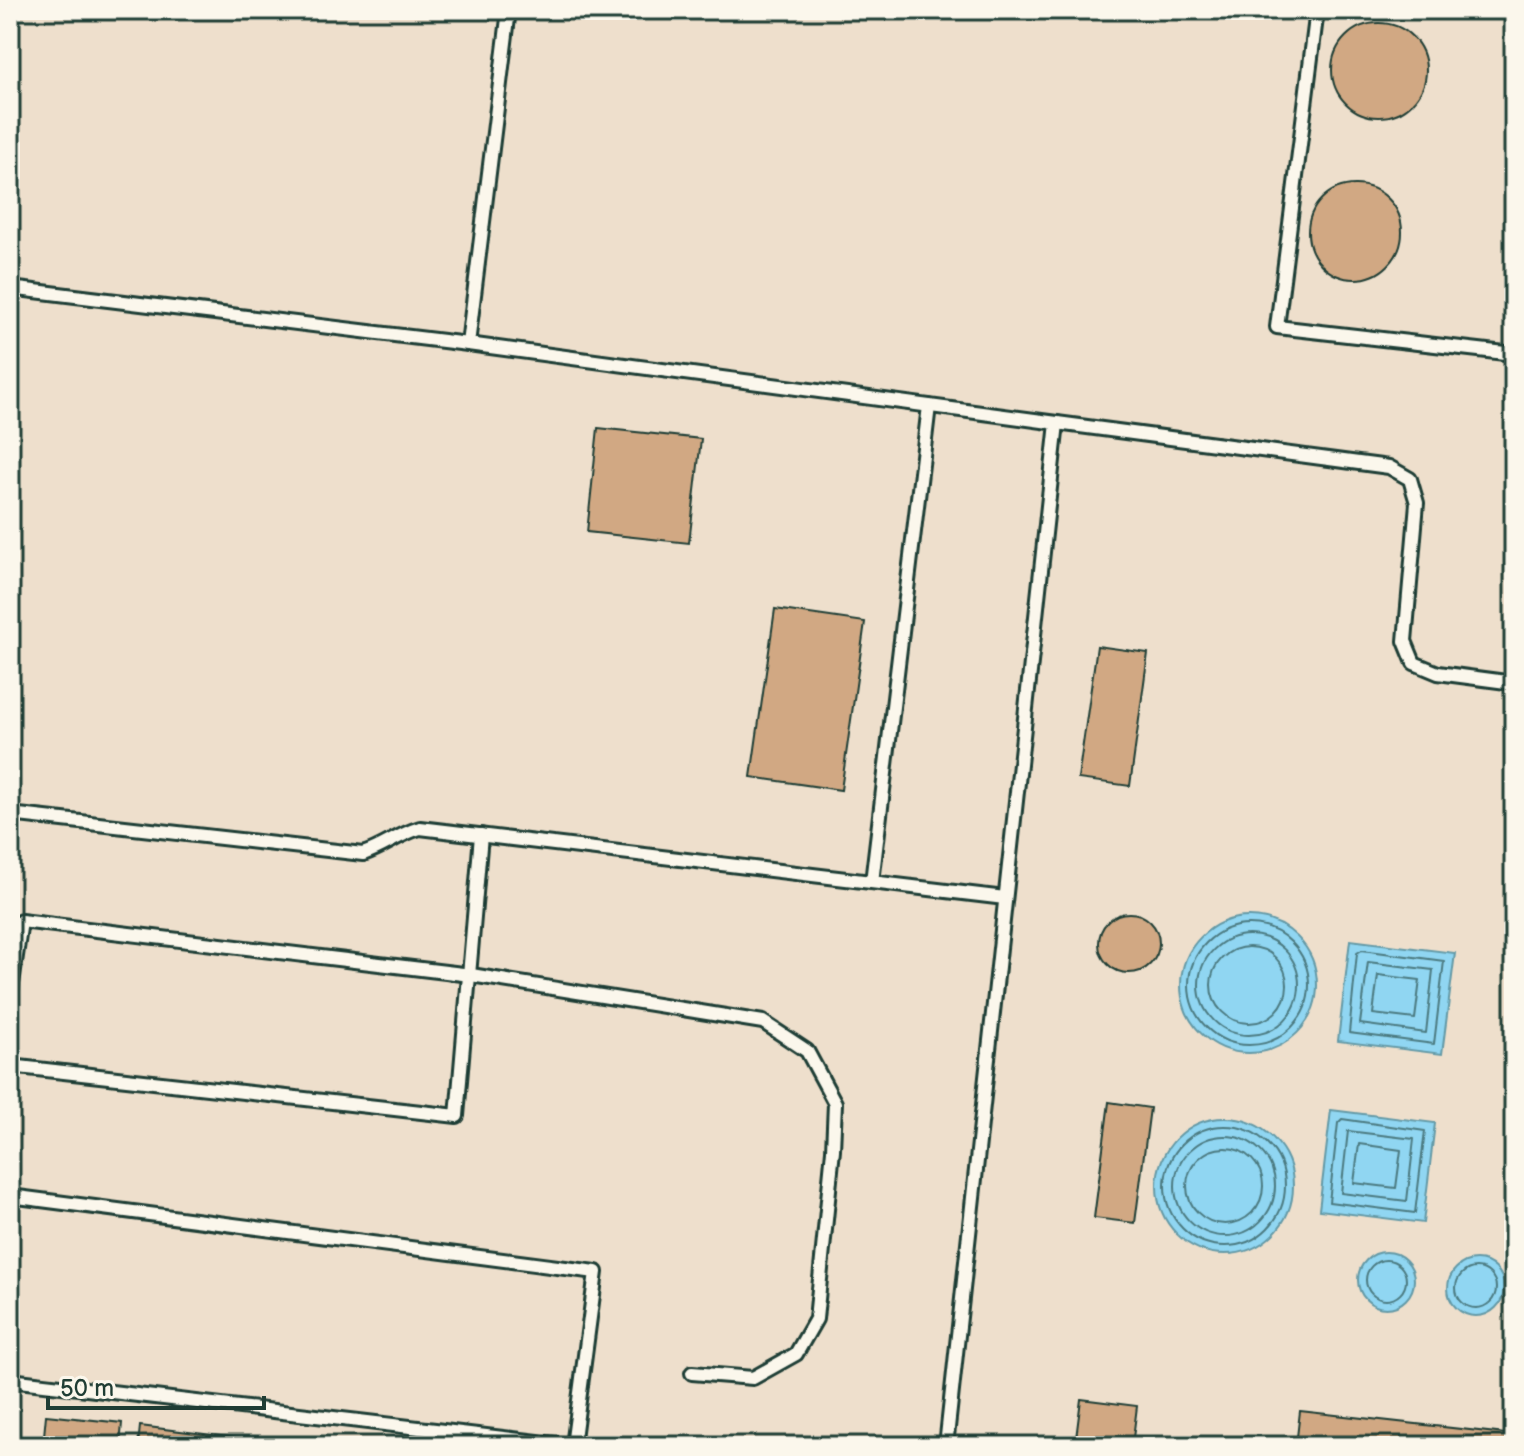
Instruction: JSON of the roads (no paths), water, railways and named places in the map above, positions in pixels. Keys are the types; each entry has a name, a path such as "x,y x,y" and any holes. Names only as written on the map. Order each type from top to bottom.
{"lane":[{"path":"468,344 509,10"},
{"path":"1317,10 1277,327 1514,354"},
{"path":"10,288 468,344 1389,467 1410,479 1417,503 1405,641 1414,663 1438,673 1514,683"},
{"path":"872,882 929,406"},
{"path":"946,1446 1057,423"},
{"path":"10,814 363,854 382,848 398,834 420,828 1005,898"},
{"path":"10,1066 457,1116 481,835"},
{"path":"10,998 21,921 471,975 763,1022 807,1051 835,1103 816,1319 796,1354 753,1378 692,1373"},
{"path":"10,1196 596,1272 572,1446 10,1380"}],"water":[{"path":"1249,917 1275,922 1297,937 1312,959 1317,985 1312,1011 1297,1033 1275,1048 1249,1053 1223,1048 1201,1033 1186,1011 1181,985 1186,959 1201,937 1223,922"},
{"path":"1350,940 1455,953 1442,1054 1338,1041"},
{"path":"1331,1110 1435,1123 1423,1223 1319,1210"},
{"path":"1225,1118 1251,1123 1273,1138 1288,1160 1293,1186 1288,1212 1273,1234 1251,1249 1225,1254 1199,1249 1177,1234 1162,1212 1157,1186 1162,1160 1177,1138 1199,1123"},
{"path":"1386,1252 1406,1260 1414,1280 1406,1300 1386,1308 1366,1300 1358,1280 1366,1260"},
{"path":"1476,1260 1496,1268 1504,1288 1496,1308 1476,1316 1456,1308 1448,1288 1456,1268"}]}
